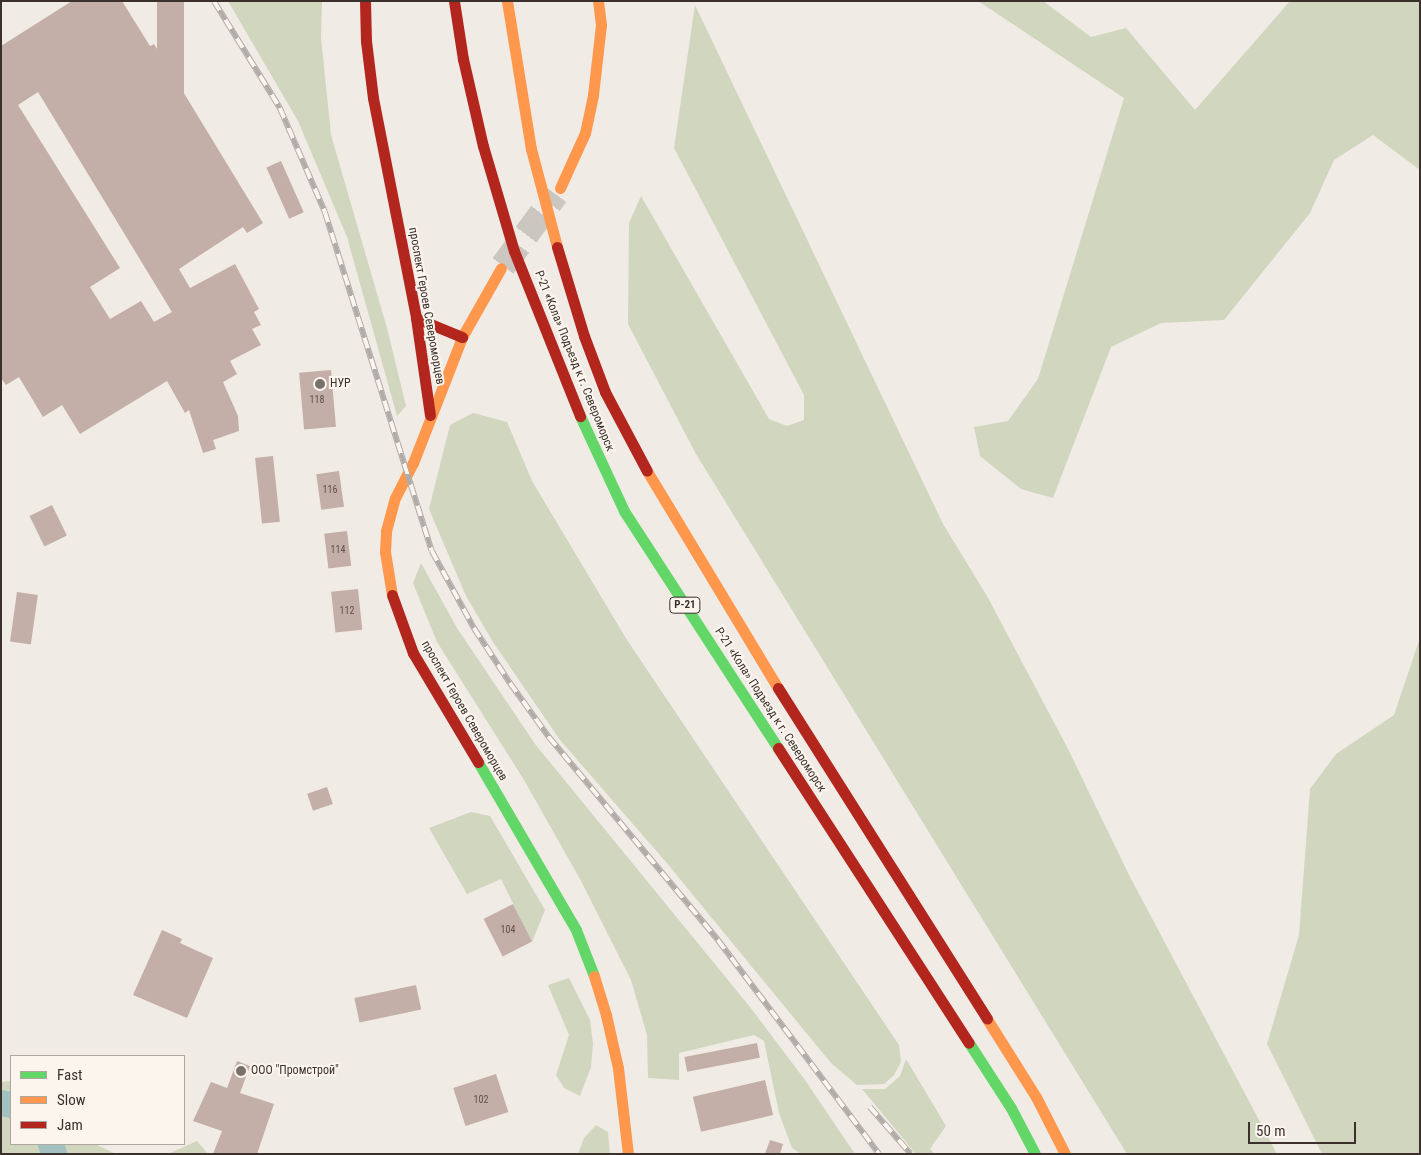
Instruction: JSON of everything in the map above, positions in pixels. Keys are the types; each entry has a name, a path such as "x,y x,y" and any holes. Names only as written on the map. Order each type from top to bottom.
{"main road":[{"name":"проспект Героев Североморцев","path":"365,1 366,41 372,98 416,318 431,417 414,463 394,498 386,531 385,552 393,602 413,653 576,930 589,961 606,1015 618,1068 628,1154"},
{"name":"Р-21 «Кола» Подъезд к г. Североморск","path":"454,1 463,59 483,146 514,251 586,432 624,511 1011,1108 1034,1154"},
{"name":"Р-21 «Кола» Подъезд к г. Североморск","path":"507,1 531,150 548,219 584,336 605,392 658,491 812,743 1036,1097 1065,1154"},
{"path":"560,188 585,133 593,95 601,25 598,1"},
{"path":"431,417 462,337 502,268"},
{"path":"416,318 462,337"}],"green space":[{"path":"228,1 322,1 321,37 331,135 387,328 406,406 397,416 347,237 298,121"},
{"path":"978,1 1043,1 1091,37 1126,28 1195,110 1290,1 1420,1 1420,170 1373,135 1334,160 1310,213 1224,320 1161,323 1111,347 1053,498 1021,489 980,456 974,427 1008,421 1038,379 1124,98"},
{"path":"695,5 943,524 987,596 1068,749 1129,875 1277,1154 1127,1154 696,454 628,324 629,223 641,196 769,419 787,426 804,420 804,395 674,148"},
{"path":"473,413 507,422 532,481 627,640 899,1045 901,1062 894,1075 884,1084 857,1085 831,1063 666,862 560,740 493,642 466,596 429,509 450,425"},
{"path":"421,563 457,628 535,744 750,1007 805,1080 855,1154 801,1154 792,1148 779,1113 764,1041 754,1035 679,1053 679,1080 648,1078 647,1035 631,980 580,879 524,780 437,642 413,583"},
{"path":"1420,638 1420,1154 1322,1154 1267,1044 1299,935 1310,789 1336,754 1394,715"},
{"path":"471,812 490,816 545,910 532,942 501,879 467,894 429,828"},
{"path":"569,978 590,1020 593,1044 591,1067 580,1096 564,1088 556,1075 569,1035 548,985"},
{"path":"906,1059 946,1126 930,1149 935,1154 916,1154 862,1089 885,1089 900,1076"},
{"path":"10,1081 10,1145 97,1145 116,1154 1,1154 1,1082"},
{"path":"596,1125 608,1132 610,1154 578,1154 584,1138"},
{"path":"197,1141 208,1154 168,1154"}],"building":[{"path":"72,1 122,1 150,46 154,44 263,223 247,233 243,227 179,269 190,288 235,264 259,309 254,312 261,325 252,329 261,345 230,361 237,374 223,382 238,416 239,431 213,440 216,449 203,453 189,410 185,413 167,381 80,434 62,405 43,417 19,377 6,385 1,378 1,46","holes":["38,92 172,312 154,322 141,301 110,319 90,287 120,268 18,105"]},
{"path":"157,1 184,1 184,160 157,160"},
{"path":"281,161 304,212 289,219 266,168"},
{"path":"331,370 336,427 304,430 299,373"},
{"path":"273,456 280,522 262,524 255,458"},
{"path":"339,471 344,507 321,510 316,474"},
{"path":"52,505 67,536 44,547 30,516"},
{"path":"347,531 351,566 328,569 324,534"},
{"path":"358,589 362,630 335,633 331,592"},
{"path":"17,592 38,595 31,644 10,642"},
{"path":"327,787 333,804 313,811 307,794"},
{"path":"513,904 532,941 503,956 484,919"},
{"path":"162,930 182,939 180,943 213,958 187,1018 133,995"},
{"path":"416,985 421,1009 360,1023 354,998"},
{"path":"757,1043 760,1058 687,1072 684,1057"},
{"path":"237,1061 250,1066 240,1093 274,1104 257,1154 213,1154 222,1131 193,1121 211,1082 227,1088"},
{"path":"496,1074 508,1112 466,1126 453,1088"},
{"path":"765,1080 773,1115 701,1132 693,1097"},
{"path":"770,1140 783,1144 780,1154 765,1154"}],"waterway":[{"path":"1,1103 10,1105"},
{"path":"51,1145 54,1154"}],"tunnel":[{"path":"503,266 556,194"}],"railway":[{"path":"214,1 280,108 325,212 432,551 474,628 510,683 549,737 718,940 879,1154"},
{"path":"870,1107 911,1154"}],"traffic: fast":[{"path":"580,416 624,511 778,748"},
{"path":"478,762 576,930 594,976"},
{"path":"969,1043 1011,1108 1035,1154"}],"traffic: slow":[{"path":"507,1 531,149 557,247"},
{"path":"560,188 585,133 593,95 601,25 598,1"},
{"path":"392,595 385,552 386,531 395,498 413,463 462,337 501,268"},
{"path":"647,471 778,688"},
{"path":"594,976 606,1015 618,1068 628,1154"},
{"path":"987,1019 1036,1097 1065,1154"}],"traffic: jam":[{"path":"365,1 366,41 373,98 416,318 430,415"},
{"path":"454,1 463,59 483,146 514,251 580,416"},
{"path":"557,247 584,336 605,392 647,471"},
{"path":"416,318 462,337"},
{"path":"392,595 413,653 478,762"},
{"path":"778,688 987,1019"},
{"path":"778,748 969,1043"}],"place":[{"name":"НУР","path":"320,384"},
{"name":"ООО \"Промстрой\"","path":"241,1071"}]}
